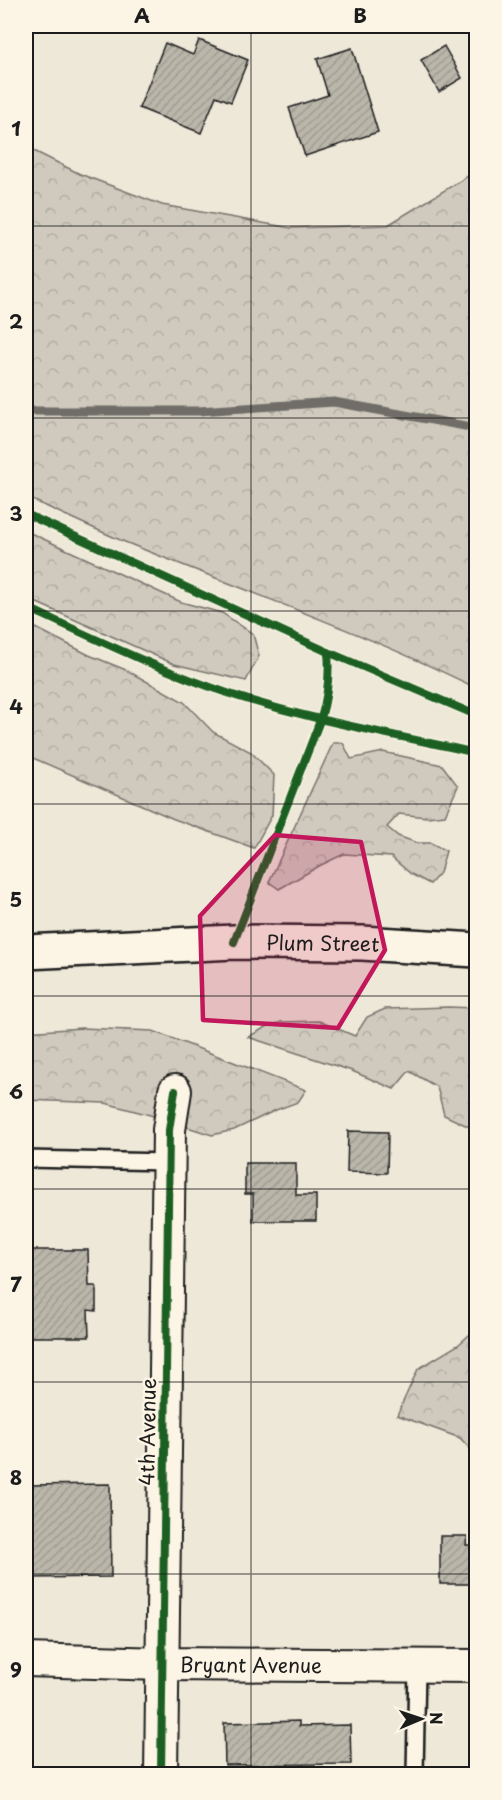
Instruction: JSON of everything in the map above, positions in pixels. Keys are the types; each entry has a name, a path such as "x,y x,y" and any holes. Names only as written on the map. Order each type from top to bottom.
{"main road":[{"name":"Plum Street","path":"26,952 234,942 362,943 477,950"}],"street":[{"name":"4th Avenue","path":"161,1774 168,1162 169,1130 175,1091"},
{"name":"Bryant Avenue","path":"26,1660 163,1664 477,1666"}],"lane":[{"path":"26,1159 168,1162"},
{"path":"415,1774 417,1666"}],"highlighted area":[{"path":"275,835 361,842 385,950 338,1028 203,1020 200,916"}],"green space":[{"path":"26,147 80,174 162,205 291,228 388,225 476,171 476,688 390,648 125,542 26,497"},
{"path":"26,531 181,602 222,613 253,634 259,656 246,681 174,664 26,598"},
{"path":"26,623 89,655 126,670 184,702 213,732 251,752 274,775 272,815 254,848 174,819 26,755"},
{"path":"333,743 343,743 351,759 383,752 442,765 458,786 445,815 427,817 399,814 387,827 398,836 417,843 431,843 446,851 440,873 430,884 411,874 391,857 344,854 279,889 269,882"},
{"path":"476,1008 476,1130 444,1115 437,1087 409,1071 394,1089 352,1071 248,1037 281,1022 319,1021 355,1036 367,1017 385,1009"},
{"path":"82,1028 153,1031 306,1090 298,1102 234,1130 212,1135 105,1103 26,1100 26,1032"},
{"path":"476,1329 476,1455 460,1438 397,1415 418,1369 458,1345"}],"building":[{"path":"199,40 248,60 231,102 216,96 201,133 139,108 165,43 193,55"},
{"path":"444,46 462,78 439,92 421,60"},
{"path":"352,48 378,132 305,156 289,108 328,95 317,59"},
{"path":"348,1131 388,1132 387,1173 347,1172"},
{"path":"245,1163 296,1163 296,1195 316,1195 316,1221 253,1221 253,1194 245,1194"},
{"path":"26,1250 88,1250 89,1286 96,1286 96,1311 88,1310 89,1337 26,1337"},
{"path":"110,1484 111,1577 26,1578 26,1485"},
{"path":"440,1536 467,1536 466,1545 477,1545 477,1584 440,1584"},
{"path":"299,1721 299,1726 350,1725 351,1764 225,1765 224,1723"}],"waterway":[{"path":"26,411 198,411 334,402 476,428"}],"cycle path":[{"path":"26,514 328,652 476,715"},
{"path":"26,607 156,666 236,696 325,720 476,753"},
{"path":"234,942 321,718 328,685 328,652"},
{"path":"161,1774 169,1130 175,1091"}]}
